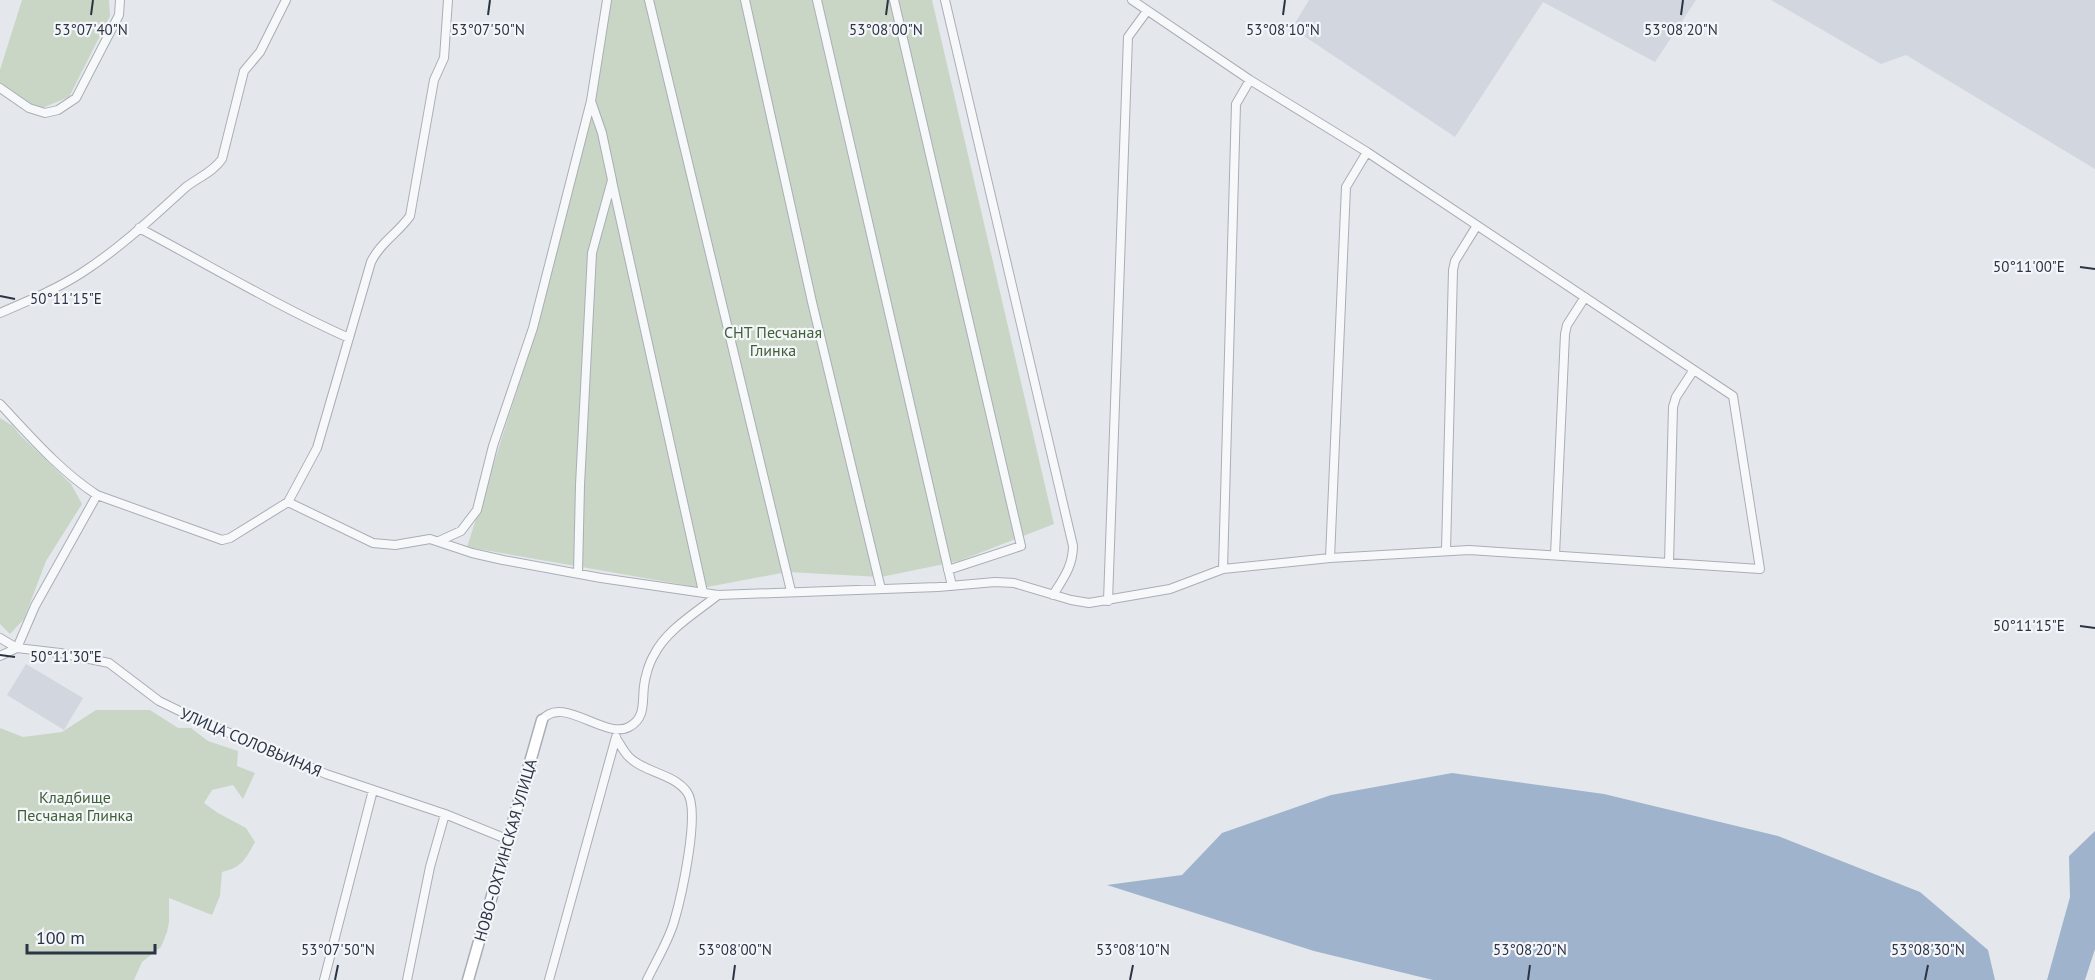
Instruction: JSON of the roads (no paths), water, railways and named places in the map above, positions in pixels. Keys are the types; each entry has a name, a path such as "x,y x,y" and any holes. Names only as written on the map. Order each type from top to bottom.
{"street":[{"path":"0,88 29,108 45,114 58,110 76,98 118,15 120,0"},
{"path":"0,313 46,293 83,273 193,182 215,168 222,159 244,71 260,52 286,0"},
{"path":"0,404 51,458 97,495 222,540 230,538 288,502 317,448 371,262 376,252 410,216 434,80 444,58 448,0"},
{"path":"439,541 461,531 477,510 493,446 533,328 591,101 607,0"},
{"path":"649,0 791,591"},
{"path":"746,0 812,302 881,589"},
{"path":"817,0 952,586"},
{"path":"894,0 1021,546 948,570"},
{"path":"945,0 1072,546 1069,568 1053,595"},
{"path":"288,502 373,543 395,545 421,539 439,541 472,553 601,578 718,595 952,586 995,582 1014,583 1089,603 1170,589 1223,568 1330,558 1469,550 1760,569 1733,396 1476,227 1367,152 1250,80 1132,0"},
{"path":"1108,601 1128,37 1147,11"},
{"path":"1223,568 1236,104 1250,80"},
{"path":"591,101 602,133 703,592"},
{"path":"1330,558 1346,187 1367,152"},
{"path":"578,573 580,485 592,253 612,180"},
{"path":"1446,551 1453,270 1455,261 1476,227"},
{"path":"139,228 225,273 294,313 349,338"},
{"path":"1555,555 1565,334 1567,325 1585,297"},
{"path":"1669,563 1673,407 1676,397 1693,370"},
{"path":"0,656 17,648 35,606 97,495"},
{"path":"549,980 616,734 629,727 642,715 644,684 653,655 666,637 718,595"},
{"path":"0,638 17,648"},
{"name":"УЛИЦА СОЛОВЬИНАЯ","path":"17,648 60,653 109,663 159,701 194,718 326,774 445,814 509,840"},
{"path":"542,720 551,712 565,712 616,734 629,757 680,784 689,794 693,806 693,820 685,872 673,923 647,980"},
{"name":"НОВО-ОХТИНСКАЯ УЛИЦА","path":"468,980 542,720"},
{"path":"324,980 374,790"},
{"path":"407,980 430,867 445,814"}],"water":[{"path":"1452,773 1604,794 1778,836 1920,892 1988,950 1995,980 1433,980 1314,951 1107,885 1182,875 1222,833 1331,795"},
{"path":"2095,831 2095,949 2085,980 2047,980 2070,897 2069,856"}],"park label":[{"name":"СНТ Песчаная Глинка","path":"773,341"},
{"name":"Кладбище Песчаная Глинка","path":"75,806"}]}
